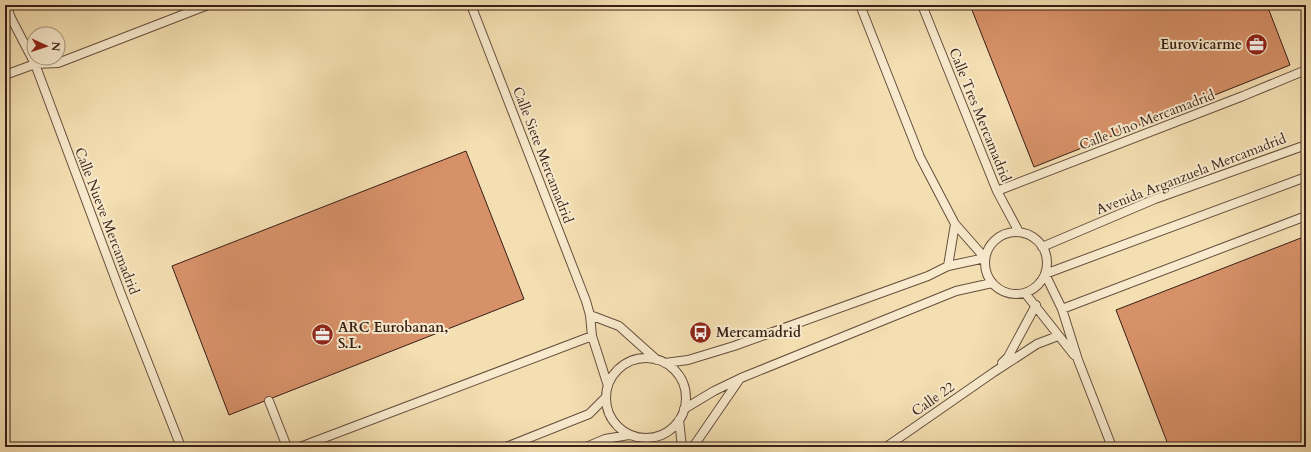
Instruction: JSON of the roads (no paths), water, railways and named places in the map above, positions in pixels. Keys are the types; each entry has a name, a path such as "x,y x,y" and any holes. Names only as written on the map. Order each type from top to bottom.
{"lane":[{"name":"Calle Nueve Mercamadrid","path":"6,5 26,47"},
{"path":"66,60 208,5"},
{"name":"Calle Siete Mercamadrid","path":"471,5 586,301 590,315 592,336 608,386"},
{"path":"860,5 920,157 955,224 985,258"},
{"name":"Calle Tres Mercamadrid","path":"922,5 997,192 1019,232"},
{"path":"5,75 30,66"},
{"name":"Calle Nueve Mercamadrid","path":"36,66 121,294 181,447"},
{"name":"Calle Uno Mercamadrid","path":"997,192 1306,70"},
{"name":"Avenida Arganzuela Mercamadrid","path":"1042,247 1155,199 1306,145"},
{"path":"1045,274 1306,177"},
{"path":"1062,309 1306,216"},
{"path":"948,266 955,224"},
{"path":"1010,232 1019,232 1028,234 1042,247 1046,255 1047,265 1045,274 1034,289 1025,293 1008,293 999,289 987,276 985,258 988,249 994,241 1005,234 1010,232"},
{"path":"590,315 619,326 661,362 688,360 734,346 928,276 948,266 985,258"},
{"path":"1045,274 1062,309 1078,360 1112,447"},
{"path":"684,409 714,391 741,378 956,291 992,283"},
{"path":"1025,293 1078,360"},
{"name":"Calle 22","path":"994,372 1008,357 1036,305"},
{"path":"300,447 592,336"},
{"name":"Calle 22","path":"886,447 1037,344 1058,336"},
{"path":"637,359 648,359 661,362 669,366 678,374 686,397 684,409 673,428 648,443 629,435 619,428 607,409 606,397 608,386 616,372 628,363 637,359"},
{"path":"693,447 741,378"},
{"path":"506,447 589,414 606,397"},
{"path":"269,401 287,447"},
{"path":"679,420 682,447"},
{"path":"586,447 605,439 629,435"}],"place":[{"name":"Eurovicarme","path":"1257,44"},
{"name":"Mercamadrid","path":"701,332"},
{"name":"ARC Eurobanan, S.L.","path":"322,335"}]}
